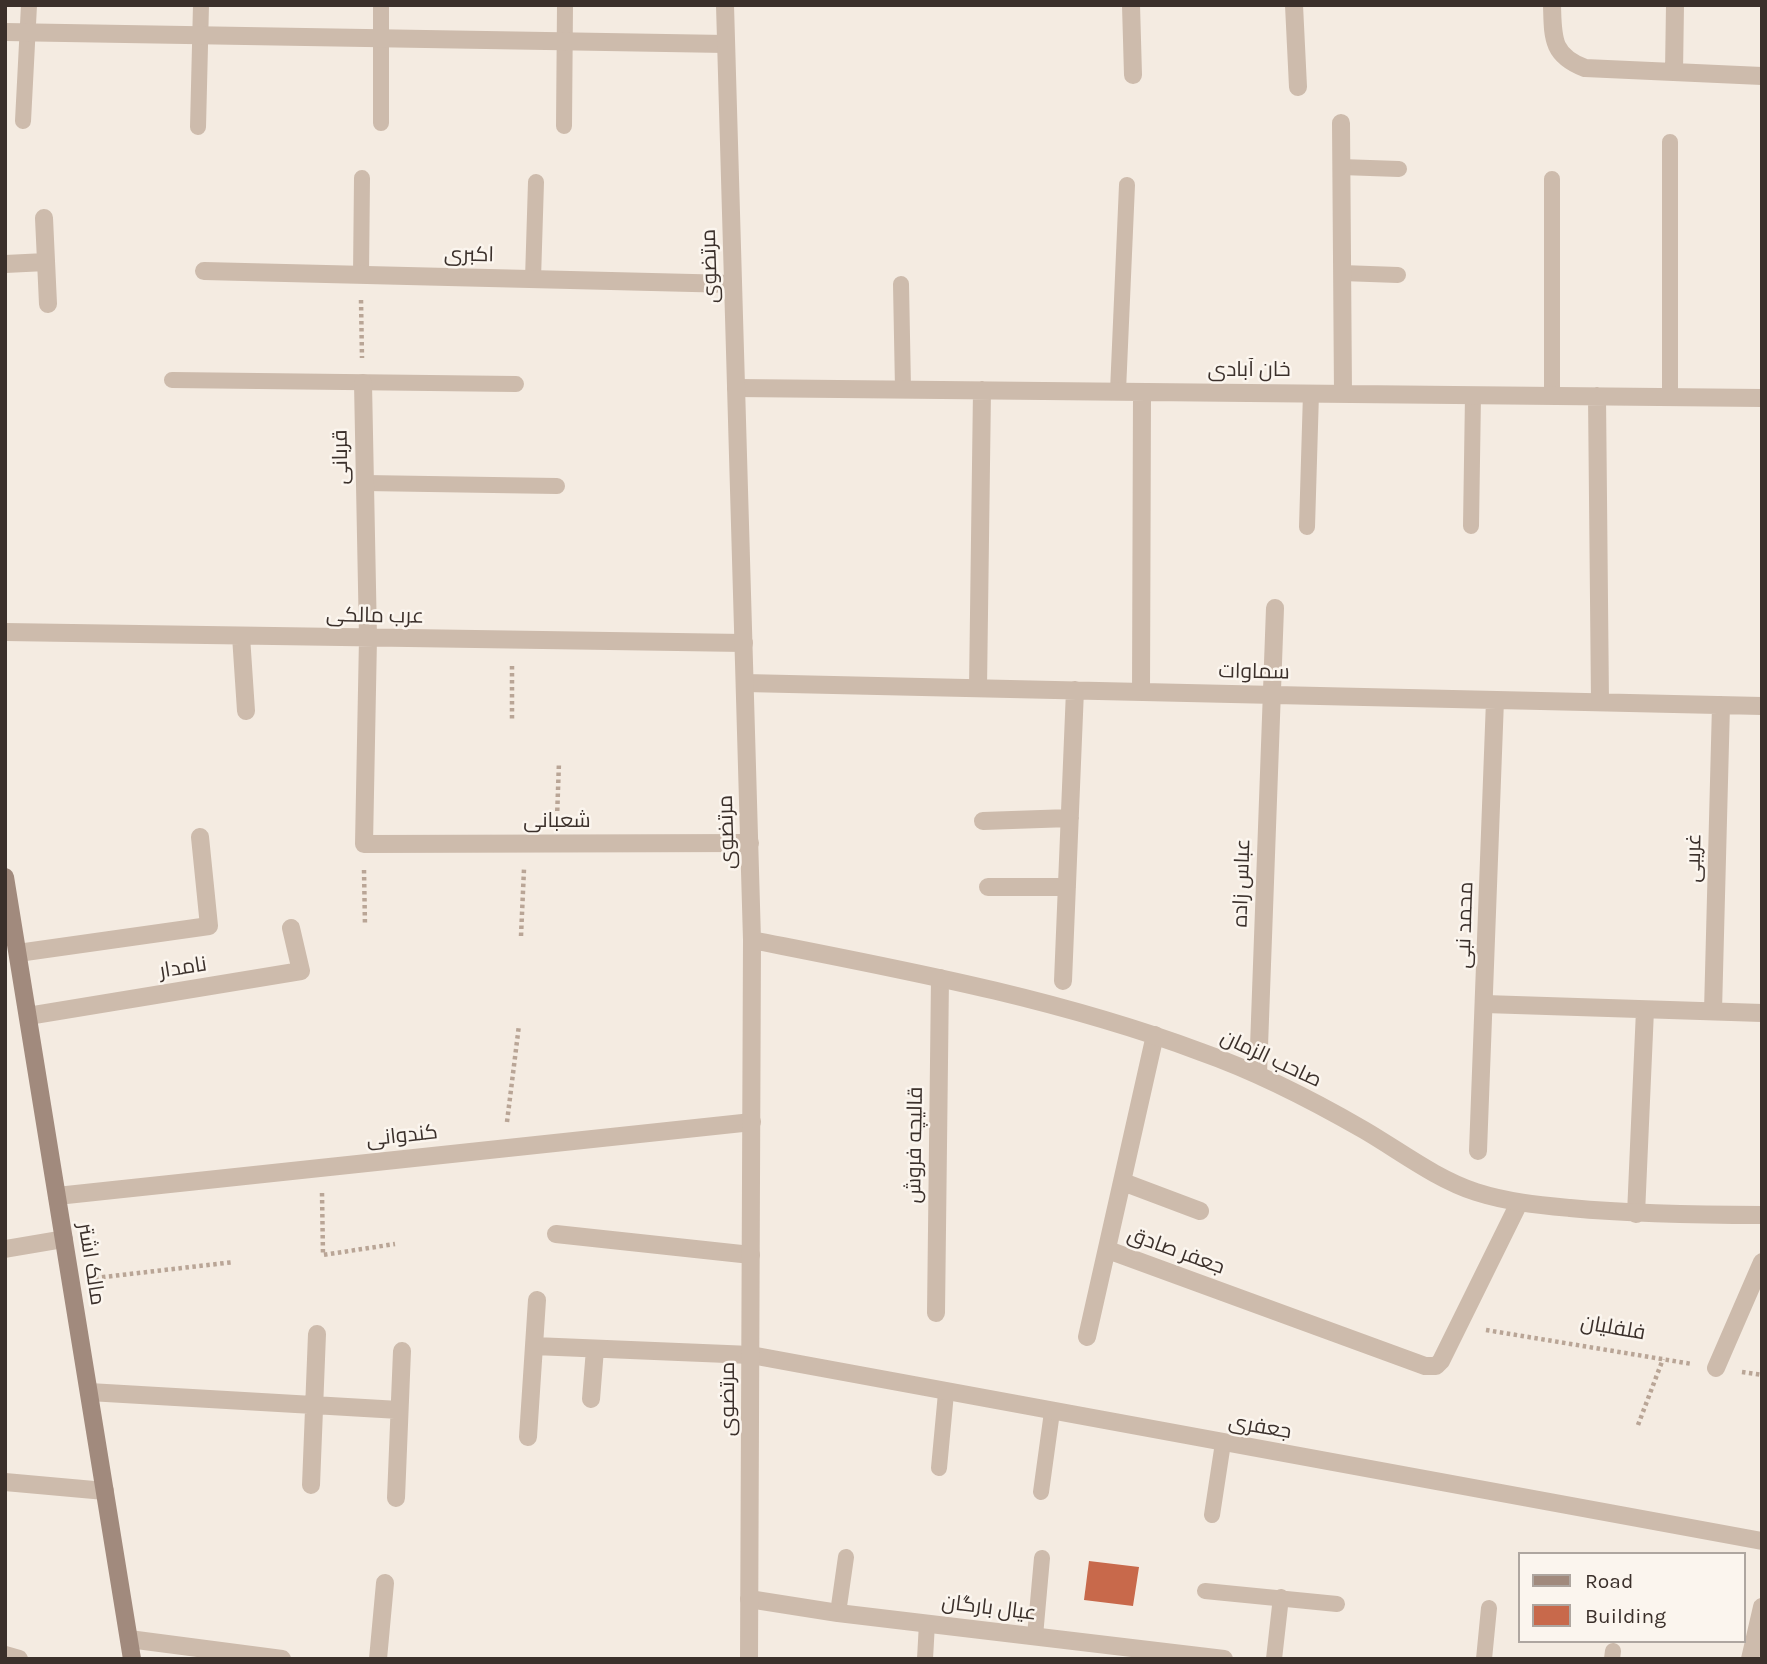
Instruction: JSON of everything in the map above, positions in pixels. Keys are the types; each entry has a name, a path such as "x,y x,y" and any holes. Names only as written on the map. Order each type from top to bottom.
{"main road":[{"name":"مالک اشتر","path":"5,877 14,964 28,1016 132,1659"}],"street":[{"name":"مرتضوی","path":"725,5 752,940 749,1659"},
{"path":"1131,5 1133,75"},
{"path":"1294,5 1298,87"},
{"path":"1552,5 1553,39 1557,48 1573,63 1585,68 1762,76"},
{"path":"1674,72 1675,5"},
{"path":"5,32 726,44"},
{"path":"1341,123 1343,394"},
{"path":"44,218 48,304"},
{"path":"5,264 46,262"},
{"name":"اکبری","path":"204,271 733,284"},
{"name":"قربانی","path":"363,383 368,638 364,844"},
{"name":"خان آبادی","path":"736,388 1762,398"},
{"path":"978,688 982,390"},
{"path":"1141,692 1142,392"},
{"path":"1597,396 1600,702"},
{"name":"عباس زاده","path":"1258,1074 1275,608"},
{"name":"عرب مالکی","path":"5,632 744,643"},
{"path":"241,636 246,712"},
{"name":"سماوات","path":"745,683 1762,706"},
{"path":"1063,981 1075,690"},
{"name":"محمد نبی","path":"1478,1151 1495,700"},
{"name":"غریبی","path":"1713,1012 1721,705"},
{"path":"983,821 1070,818"},
{"path":"14,964 209,926 200,837"},
{"name":"شعبانی","path":"364,844 750,843"},
{"path":"988,887 1067,887"},
{"name":"نامدار","path":"28,1016 301,971 291,928"},
{"name":"صاحب الزمان","path":"752,940 940,978 1059,1006 1155,1035 1258,1074 1475,1192 1519,1203 1636,1214 1762,1215"},
{"name":"قالیچه فروش","path":"936,1313 940,978"},
{"path":"1485,1004 1762,1013"},
{"path":"1636,1214 1645,1010"},
{"name":"جعفر صادق","path":"1155,1035 1108,1250 1425,1366 1436,1366 1441,1362 1458,1325"},
{"name":"کندوانی","path":"57,1196 752,1122"},
{"path":"1123,1182 1200,1211"},
{"path":"1458,1325 1519,1203"},
{"path":"556,1234 751,1255"},
{"path":"5,1249 64,1239"},
{"path":"1087,1337 1108,1250"},
{"path":"1716,1368 1762,1262"},
{"path":"528,1437 537,1300"},
{"path":"311,1485 317,1334"},
{"name":"جعفری","path":"534,1346 751,1356 1762,1541"},
{"path":"591,1399 595,1349"},
{"path":"396,1499 402,1351"},
{"path":"89,1392 399,1410"},
{"path":"5,1482 105,1492"},
{"path":"378,1659 385,1583"},
{"name":"عیال بارگان","path":"749,1600 1035,1636 1156,1655 1224,1659"},
{"path":"1750,1659 1762,1608"},
{"path":"129,1639 282,1659"},
{"path":"5,1656 19,1659"}],"lane":[{"path":"23,121 29,5"},
{"path":"198,127 201,5"},
{"path":"381,123 382,5"},
{"path":"564,126 565,5"},
{"path":"1670,142 1670,397"},
{"path":"1341,167 1399,169"},
{"path":"360,275 362,178"},
{"path":"1552,179 1552,395"},
{"path":"533,279 536,182"},
{"path":"1118,391 1127,185"},
{"path":"1342,273 1398,275"},
{"path":"901,284 903,389"},
{"path":"172,380 516,384"},
{"path":"1307,527 1311,393"},
{"path":"1471,526 1473,395"},
{"path":"365,483 557,486"},
{"path":"939,1468 946,1393"},
{"path":"1041,1492 1052,1412"},
{"path":"1212,1515 1223,1443"},
{"path":"838,1612 846,1556"},
{"path":"1035,1636 1042,1558"},
{"path":"1205,1591 1338,1604"},
{"path":"1274,1659 1281,1597"},
{"path":"1484,1659 1489,1608"},
{"path":"925,1659 927,1623"}],"path":[{"path":"360,275 363,383"},
{"path":"512,641 512,722"},
{"path":"556,844 559,762"},
{"path":"364,844 365,926"},
{"path":"521,936 525,844"},
{"path":"503,1148 519,1025"},
{"path":"321,1167 323,1255 395,1244"},
{"path":"71,1281 234,1262"},
{"name":"فلفلیان","path":"1458,1325 1762,1375"},
{"path":"1638,1425 1663,1359"}],"building":[{"path":"1089,1561 1139,1567 1133,1606 1084,1600"}]}
